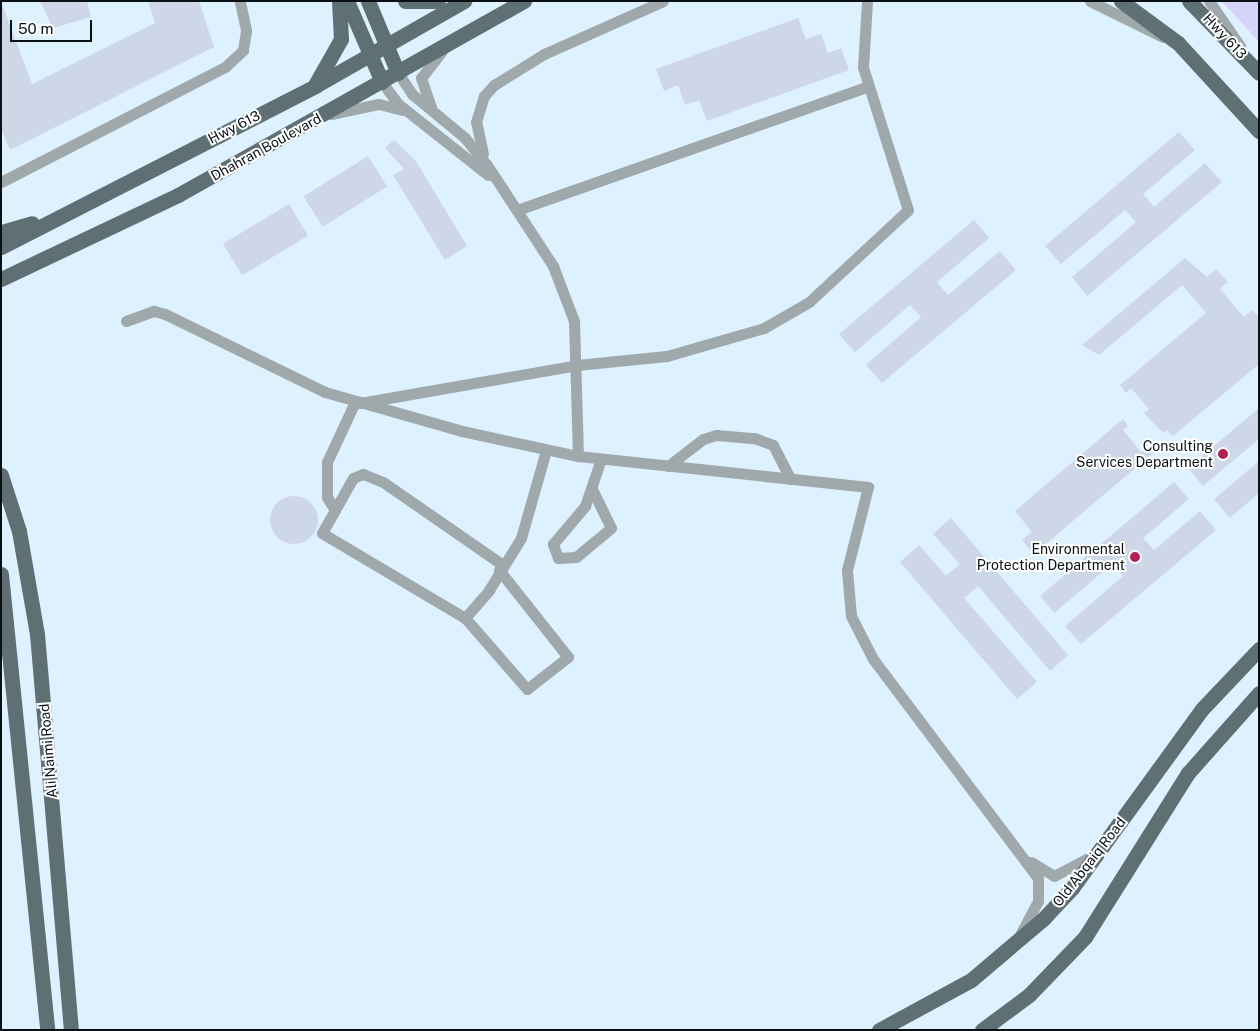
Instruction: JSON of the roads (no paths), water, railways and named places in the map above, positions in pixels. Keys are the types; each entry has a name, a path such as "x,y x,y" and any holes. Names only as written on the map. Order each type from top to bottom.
{"main road":[{"path":"315,86 341,40 339,1"},
{"path":"347,1 367,56 382,82"},
{"path":"368,1 398,73"},
{"path":"405,1 438,1"},
{"name":"Hwy 613","path":"1,247 64,213 315,86 464,1"},
{"name":"Dhahran Boulevard","path":"1,279 45,260 178,195 322,116 524,1"},
{"path":"1120,1 1178,43 1259,131"},
{"name":"Hwy 613","path":"1189,1 1259,72"},
{"path":"1,232 64,213"},
{"path":"1,291 45,260"},
{"name":"Ali Naimi Road","path":"1,475 19,531 37,634 71,1030"},
{"name":"Ali Naimi Road","path":"1,574 47,1030"},
{"name":"Old Abqaiq Road","path":"879,1030 935,1002 1004,954 1072,888 1202,710 1259,649"},
{"path":"982,1030 1029,996 1086,937 1188,773 1259,693"}],"street":[{"path":"1,182 225,67 243,50 246,30 240,1"},
{"path":"578,456 577,365 574,321 566,296 517,210 487,165 477,140 479,109 494,85 519,70 663,1"},
{"path":"357,402 577,365 667,356 764,328 809,302 888,231 908,210 867,87 863,48 866,1"},
{"path":"1090,1 1178,43"},
{"path":"1208,1 1259,72"},
{"path":"448,45 420,78 427,100 444,121 487,165"},
{"path":"398,73 412,94 444,121"},
{"path":"382,82 409,112 497,182"},
{"path":"517,210 867,87"},
{"path":"322,116 379,104 409,112"},
{"path":"126,321 154,311 165,314 271,368 357,402 546,450 601,460 868,487 847,570 851,616 873,659 1025,858 1038,878 1038,901 1004,954"},
{"path":"335,510 327,498 328,462 357,402"},
{"path":"668,466 703,439 754,438 773,445 790,480"},
{"path":"465,618 521,538 546,450"},
{"path":"592,489 611,528 576,557 558,558 553,544 585,506 601,460"},
{"path":"363,474 383,482 501,568 568,657 527,689 465,618 322,533 335,510 353,478 363,474"},
{"path":"1025,858 1045,873 1063,874 1090,857 1120,824"}],"place":[{"name":"Consulting Services Department","path":"1223,454"},
{"name":"Environmental Protection Department","path":"1135,557"}]}
